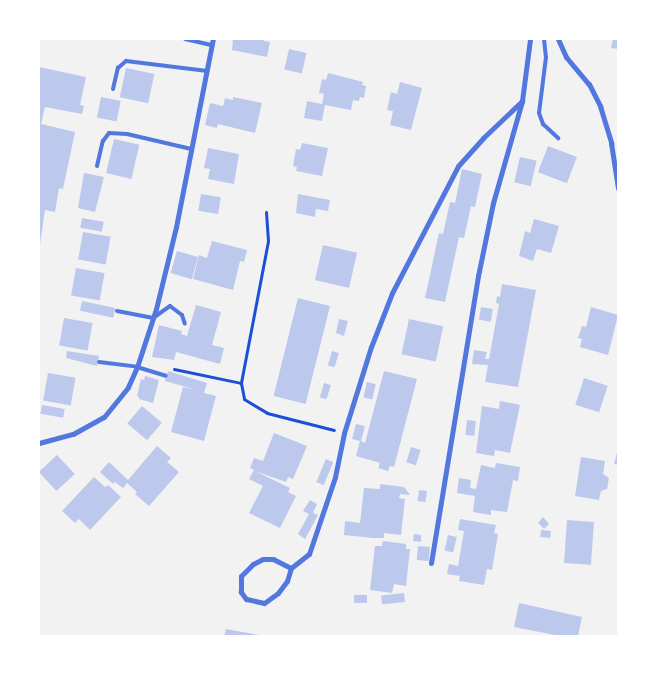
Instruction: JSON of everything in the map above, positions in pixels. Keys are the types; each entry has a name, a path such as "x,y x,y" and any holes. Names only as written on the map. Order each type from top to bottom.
{"street":[{"path":"431,563 478,276 493,203 522,101 530,39"},
{"path":"558,39 566,57 589,84 600,106 611,143 618,188"},
{"path":"39,443 74,434 104,417 128,386 137,367 153,318 184,188 213,42"},
{"path":"291,568 273,559 252,564 241,576 241,592 246,599 264,603 278,593 287,581 291,568 309,554 335,477 344,432 371,347 392,293 413,249 458,166 483,138 522,101"}],"lane":[{"path":"185,39 213,42"},
{"path":"544,39 546,57 539,113 543,124 558,138"},
{"path":"112,89 118,68 126,61 207,71"},
{"path":"97,166 103,141 108,133 127,134 191,150"},
{"path":"116,311 153,318 170,306 182,315 185,324"},
{"path":"99,362 137,367 166,376"}],"path":[{"path":"266,212 268,240 241,383 244,399 268,413 344,432"},
{"path":"167,367 241,383"}],"building":[{"path":"230,39 264,39 264,41 270,42 267,57 232,50 233,41"},
{"path":"613,39 618,39 618,49 611,48"},
{"path":"289,49 307,53 302,74 284,69"},
{"path":"39,67 86,77 80,105 84,106 82,114 45,107 41,124 75,132 63,189 59,188 55,212 45,210 40,244"},
{"path":"126,68 154,74 148,103 120,97"},
{"path":"328,73 363,82 362,85 366,86 364,98 360,97 359,101 353,100 351,110 325,105 322,121 304,118 307,101 322,104 324,94 319,93 322,79 326,80"},
{"path":"400,82 422,88 411,130 390,125 393,111 387,110 391,92 397,94"},
{"path":"101,97 121,101 117,121 97,118"},
{"path":"233,97 262,103 255,133 218,124 217,128 205,125 210,103 223,106 225,98 233,100"},
{"path":"114,139 139,145 131,179 106,173"},
{"path":"302,143 328,148 322,176 296,171 297,167 293,166 296,149 300,150"},
{"path":"548,146 577,157 567,183 538,172"},
{"path":"208,148 239,154 234,184 208,179 210,169 204,168"},
{"path":"520,157 537,161 531,186 514,182"},
{"path":"462,169 482,174 475,207 471,206 464,238 459,237 445,302 425,298 439,233 443,234 450,202 455,203"},
{"path":"84,173 104,177 95,212 78,208"},
{"path":"201,194 221,197 218,214 198,211"},
{"path":"298,194 330,200 328,211 316,209 315,217 296,213"},
{"path":"82,218 104,222 102,232 80,228"},
{"path":"534,219 559,226 551,253 537,249 533,261 519,256 525,231 530,233"},
{"path":"83,232 111,237 106,264 78,260"},
{"path":"212,241 247,250 244,262 240,261 233,290 193,279 199,255 207,258"},
{"path":"323,245 357,253 349,288 315,280"},
{"path":"177,251 198,257 192,279 171,273"},
{"path":"76,268 105,273 100,301 71,296"},
{"path":"502,284 536,290 518,387 485,382 488,365 472,364 474,350 487,352 485,359 489,359 499,304 496,303 497,296 500,297"},
{"path":"298,298 330,306 306,404 274,396"},
{"path":"82,301 115,308 113,318 80,311"},
{"path":"196,305 221,312 212,345 224,348 220,364 176,352 174,360 152,357 159,325 182,331 181,334 187,336"},
{"path":"481,307 493,309 491,322 479,320"},
{"path":"591,307 618,315 608,355 580,347 582,339 578,338 582,326 586,327"},
{"path":"64,318 93,323 88,351 59,346"},
{"path":"339,319 348,321 344,336 336,333"},
{"path":"409,319 443,326 436,361 402,354"},
{"path":"67,351 99,356 97,366 66,358"},
{"path":"332,351 339,353 335,367 328,365"},
{"path":"168,371 207,383 204,393 216,396 204,441 171,432 183,387 197,390 165,381"},
{"path":"384,371 417,379 394,467 390,466 388,471 378,468 380,463 356,456 360,441 352,439 356,424 365,426 361,441 365,443"},
{"path":"48,373 76,378 71,405 43,401"},
{"path":"145,376 159,380 153,403 139,399 137,396 141,379 144,380"},
{"path":"584,378 608,386 599,412 575,405"},
{"path":"367,382 376,384 372,400 363,398"},
{"path":"324,383 331,385 327,399 320,397"},
{"path":"500,401 520,405 510,453 495,450 494,456 476,453 482,406 499,409"},
{"path":"42,405 65,409 63,418 40,414"},
{"path":"142,406 162,423 147,440 127,424"},
{"path":"467,420 476,421 474,436 465,435"},
{"path":"274,433 307,446 293,479 288,477 286,482 255,471 290,488 288,492 296,496 280,528 249,513 263,486 249,479 254,470 250,468 254,458 263,461"},
{"path":"157,446 171,458 167,462 179,472 149,506 135,494 137,492 127,483 123,488 115,482 113,484 100,472 109,462 128,480"},
{"path":"411,447 421,450 416,465 406,462"},
{"path":"618,449 618,465 614,464"},
{"path":"57,455 75,474 56,491 39,472"},
{"path":"581,457 605,461 603,474 609,478 607,489 601,491 599,500 575,496"},
{"path":"326,459 333,462 324,485 316,482"},
{"path":"496,463 520,467 518,481 513,480 507,512 491,510 491,515 473,512 475,496 457,493 459,478 471,480 470,488 476,489 481,465 495,468"},
{"path":"94,477 105,487 108,485 121,497 90,530 79,519 75,523 62,511"},
{"path":"380,484 404,487 410,495 400,494 399,498 405,499 401,535 384,533 384,538 373,538 344,535 345,521 360,523 364,488 380,489"},
{"path":"419,490 427,491 426,502 418,501"},
{"path":"310,500 317,504 313,513 318,515 305,539 298,534 309,514 303,511"},
{"path":"543,517 549,524 544,529 538,523"},
{"path":"460,519 496,525 494,533 498,534 492,570 487,569 484,585 459,581 460,576 447,574 449,564 458,566 464,531 458,530"},
{"path":"567,520 594,522 591,565 564,563"},
{"path":"541,530 551,531 550,538 540,537"},
{"path":"414,534 421,535 421,542 413,541"},
{"path":"448,535 457,537 453,553 444,551"},
{"path":"383,541 406,544 406,549 410,549 406,586 394,584 392,593 370,590 375,546 382,546"},
{"path":"418,546 430,547 429,561 417,560"},
{"path":"404,593 405,602 382,604 381,595"},
{"path":"354,595 367,595 367,603 354,603"},
{"path":"519,603 582,617 578,636 560,636 514,627"},
{"path":"226,629 259,635 224,636"}]}
